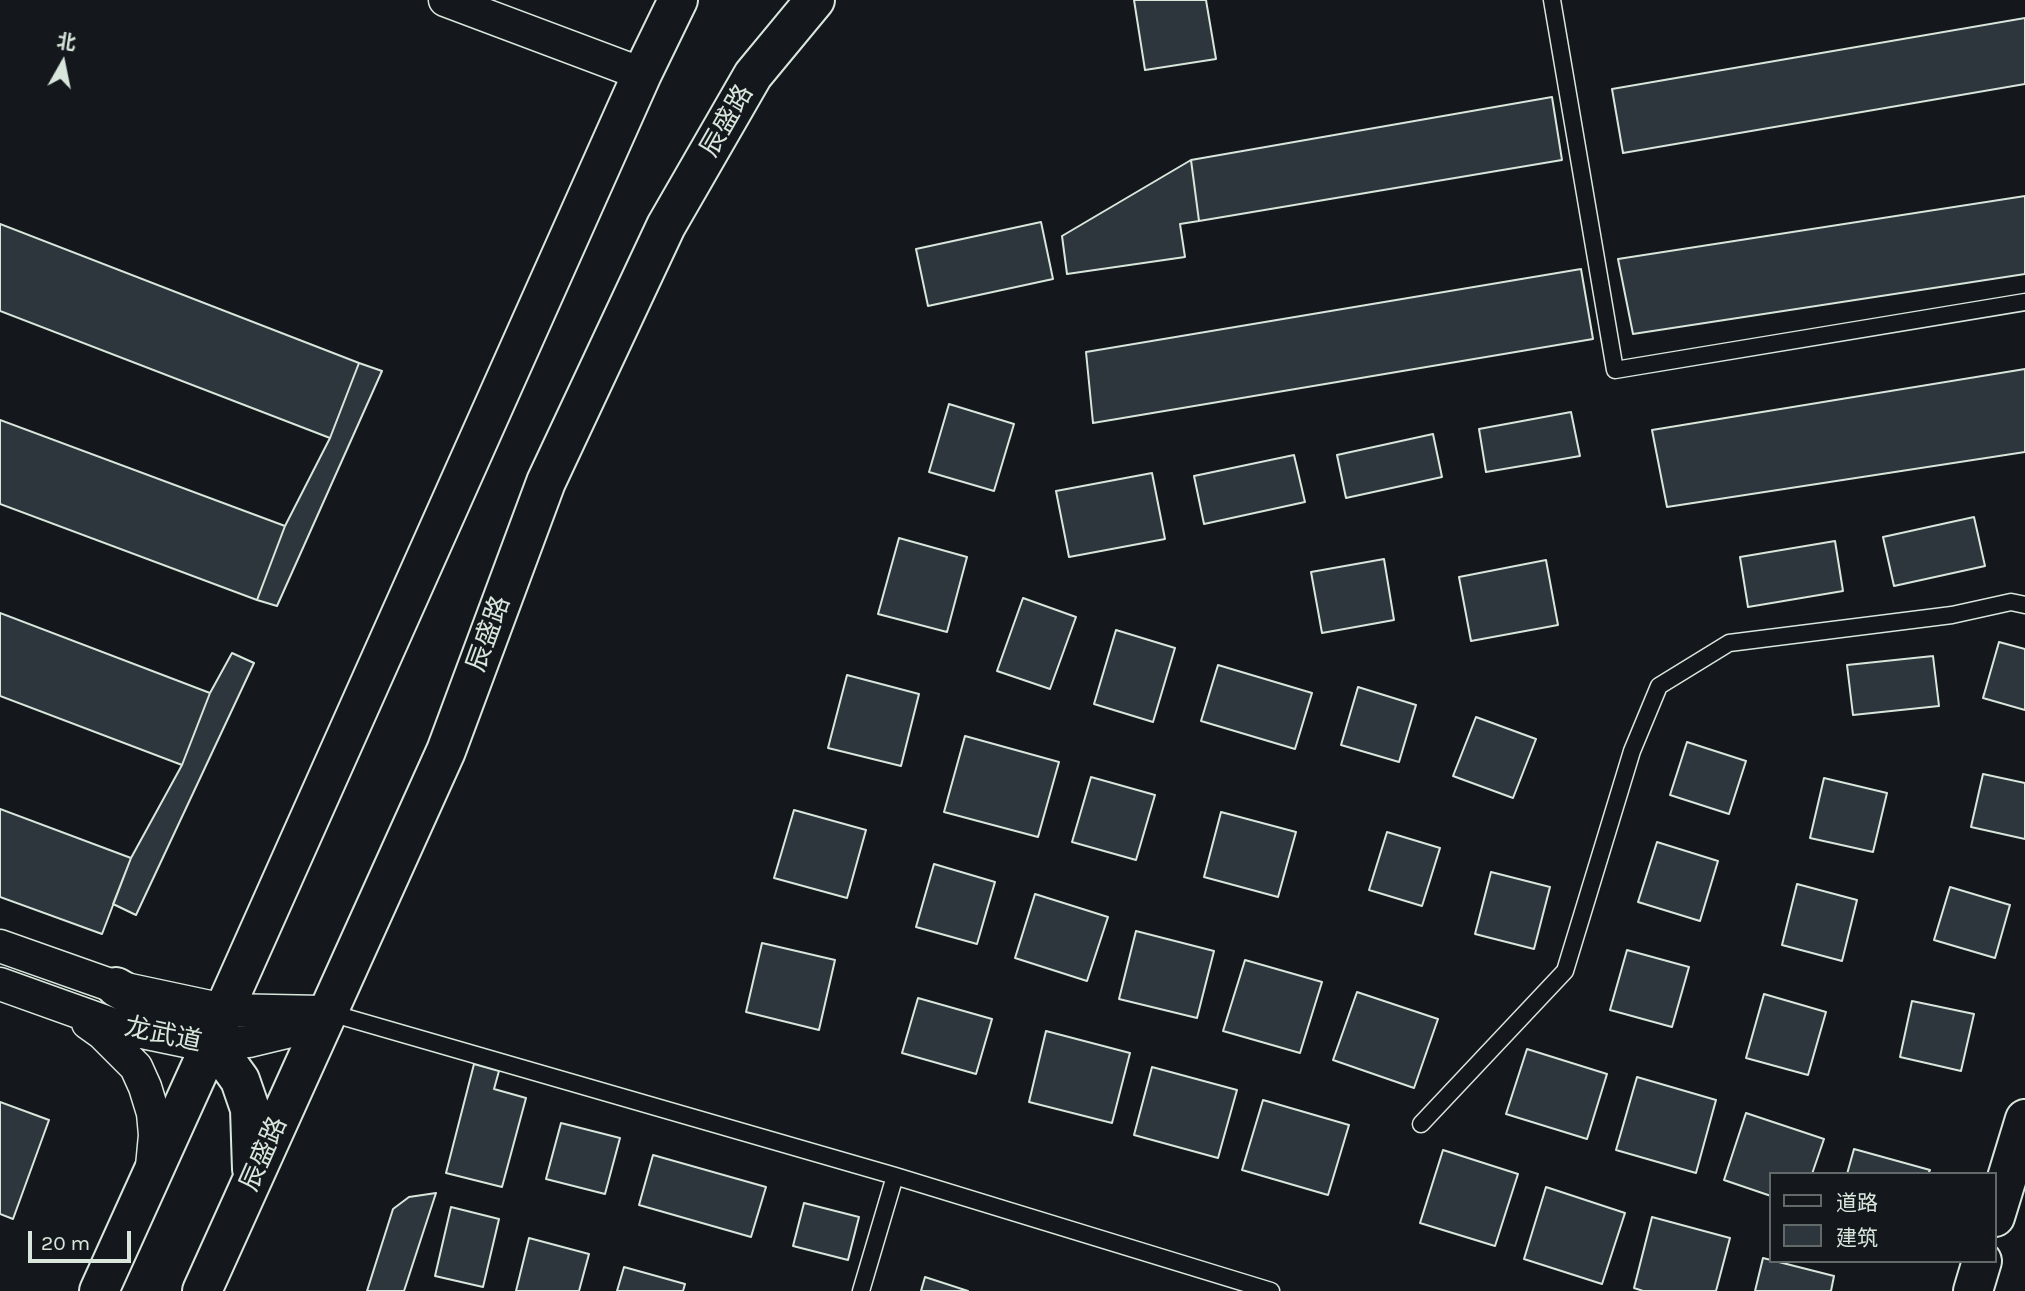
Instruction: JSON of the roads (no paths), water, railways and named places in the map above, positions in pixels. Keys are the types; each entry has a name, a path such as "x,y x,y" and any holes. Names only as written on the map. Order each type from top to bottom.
{"main road":[{"path":"99,1291 642,74 678,0"},
{"name":"辰盛路","path":"202,1291 446,751 546,482 666,226 753,75 815,0"},
{"path":"117,987 180,1024 210,1046 227,1062 240,1080 250,1109 253,1133 252,1181"},
{"path":"1997,1210 2025,1119"},
{"path":"1973,1291 1981,1263"}],"street":[{"path":"445,0 642,74"},
{"path":"0,946 117,987 224,1010 327,1012"},
{"name":"龙武道","path":"0,984 123,1028 210,1046 249,1041 303,1028 327,1012"},
{"path":"69,1010 103,1033 136,1068 153,1114 155,1135 152,1175"}],"lane":[{"path":"1552,0 1615,370 2025,302"},
{"path":"1422,1124 1565,971 1632,751 1659,686 1729,643 1952,615 2011,602 2025,605"},
{"path":"327,1012 895,1175 1271,1291"},
{"path":"861,1291 895,1175"}]}
